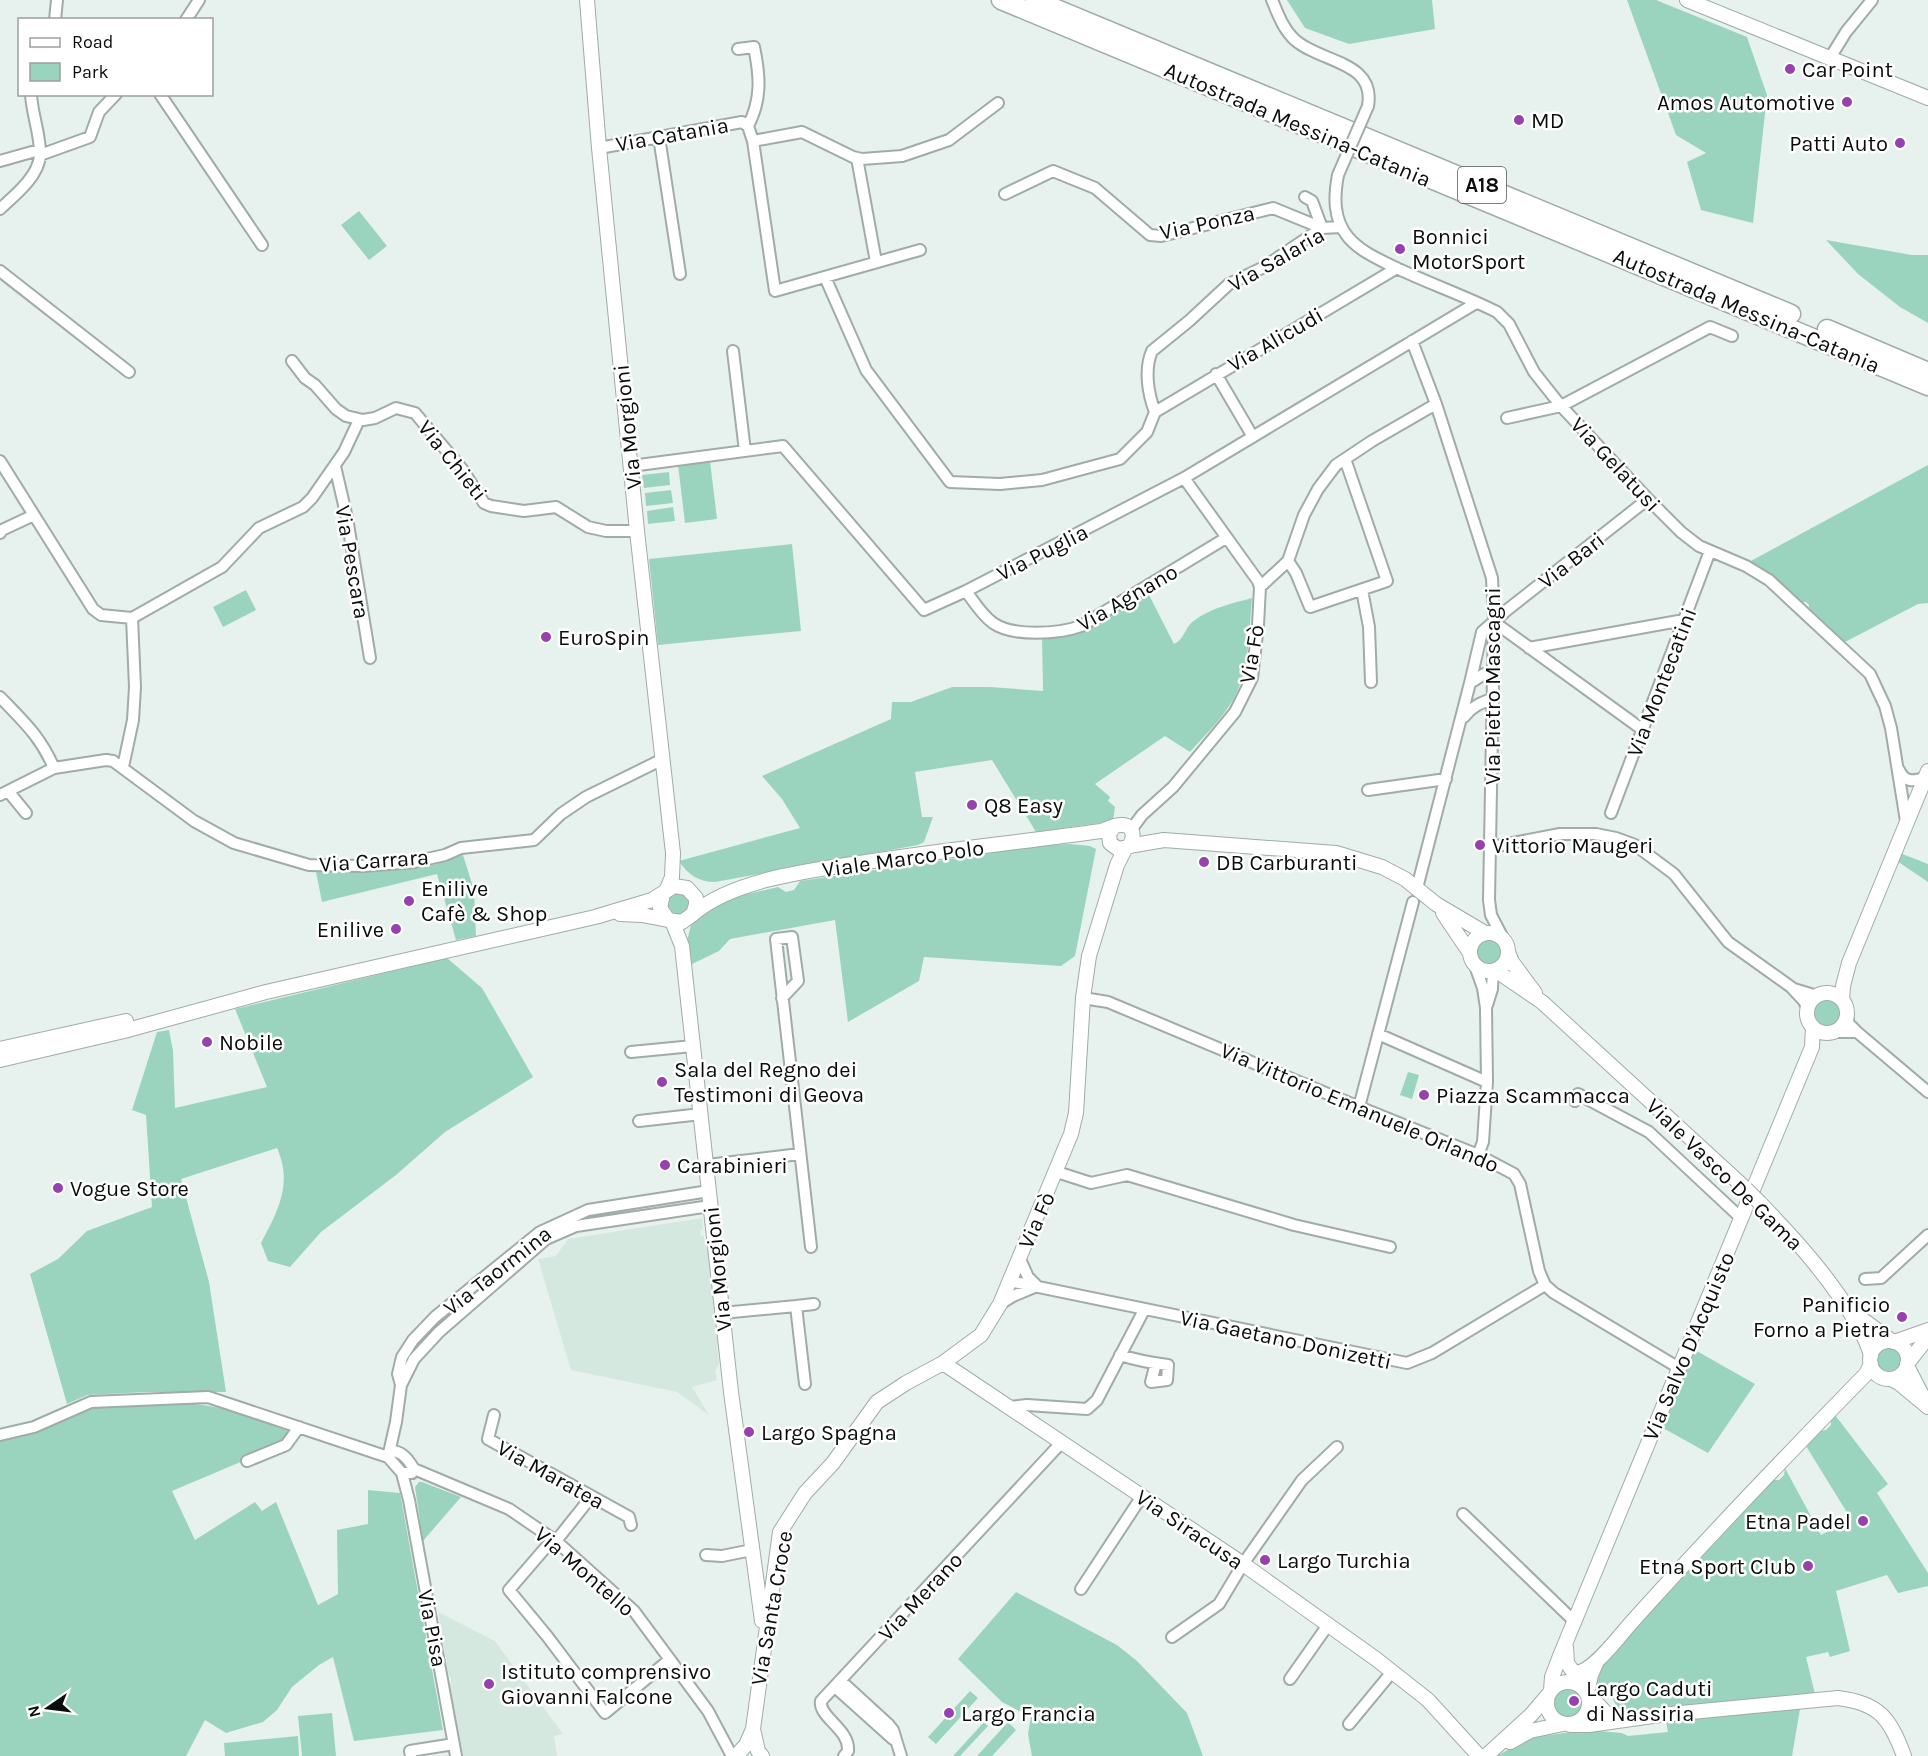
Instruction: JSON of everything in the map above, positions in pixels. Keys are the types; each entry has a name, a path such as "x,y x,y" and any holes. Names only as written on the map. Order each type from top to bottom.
{"highway":[{"name":"Autostrada Messina-Catania","path":"1001,0 1928,386"},
{"path":"1008,0 1336,132 1928,380"},
{"name":"Autostrada Messina-Catania","path":"1035,0 1928,372"}],"street":[{"path":"55,18 57,0"},
{"path":"187,18 199,0"},
{"name":"Via Morgioni","path":"587,0 599,148 637,531 673,854"},
{"path":"1272,0 1283,25 1296,41 1360,74 1369,89 1368,106 1338,175 1335,206 1341,227"},
{"path":"1687,0 1928,98"},
{"path":"1830,58 1846,32 1872,0"},
{"path":"738,49 754,47 760,74 754,111 748,126"},
{"path":"0,208 33,175 37,167 39,152 31,96"},
{"path":"0,161 90,137 99,112 114,96"},
{"path":"161,96 262,245"},
{"name":"Via Catania","path":"599,148 742,122 748,126 753,141 802,132 857,158 902,156 949,140 998,103"},
{"path":"659,137 680,274"},
{"path":"753,141 775,291 920,250"},
{"path":"857,158 876,262"},
{"name":"Via Ponza","path":"1005,194 1053,171 1095,188 1150,235 1161,236 1273,208 1322,228"},
{"path":"1305,197 1312,201 1322,228"},
{"name":"Via Salaria","path":"1155,412 1149,394 1149,358 1152,351 1229,284 1264,267 1322,228 1341,227"},
{"name":"Via Gelatusi","path":"1341,227 1357,246 1397,268 1497,312 1509,324 1534,372 1561,406 1648,499 1690,540 1769,580 1870,674 1885,706 1891,728 1906,821"},
{"name":"Via Alicudi","path":"1155,412 1215,374 1397,268"},
{"path":"0,272 129,372"},
{"path":"825,277 866,370 950,482 1000,484 1042,480 1119,459 1147,432 1155,412"},
{"name":"Via Puglia","path":"631,466 783,446 924,610 966,591 1184,478 1476,303"},
{"path":"1507,418 1561,406 1710,327 1732,336"},
{"name":"Via Pietro Mascagni","path":"1412,341 1436,404 1492,578 1494,698 1490,900"},
{"path":"733,351 746,451"},
{"path":"0,460 93,609 101,615 132,618 222,567 260,528 303,507 335,466 359,420 346,416 336,409 315,385 305,378 292,361"},
{"path":"1215,374 1253,437"},
{"path":"1184,478 1260,587 1288,561 1304,515 1318,489 1336,465 1436,404"},
{"name":"Via Chieti","path":"359,420 375,418 396,408 415,413 462,469 484,502 491,506 524,511 556,507 588,527 606,531 637,531"},
{"path":"1288,561 1296,573 1310,607 1387,581 1344,459"},
{"name":"Via Pescara","path":"335,466 347,518 370,658"},
{"name":"Via Bari","path":"1417,888 1462,720 1482,632 1648,499"},
{"path":"0,533 34,514"},
{"name":"Via Agnano","path":"966,591 986,617 996,625 1016,630 1056,633 1068,631 1226,538"},
{"name":"Via Montecatini","path":"1611,813 1710,551"},
{"name":"Via Fò","path":"1123,827 1142,815 1173,787 1235,712 1252,678 1260,587"},
{"path":"1362,590 1369,627 1371,682"},
{"path":"26,813 4,793 54,768 106,760 123,767 133,720 135,687 132,618"},
{"path":"1528,648 1684,620"},
{"path":"1494,622 1643,730"},
{"path":"1470,683 1484,674 1493,674"},
{"path":"0,697 35,732 54,768"},
{"path":"1462,720 1476,705 1494,698"},
{"name":"Via Carrara","path":"123,767 194,821 234,843 309,865 363,866 414,862 445,855 461,848 534,840 561,814 586,797 661,760"},
{"path":"1897,764 1902,777 1907,780 1927,774"},
{"path":"1842,1000 1849,963 1927,774"},
{"path":"1368,790 1446,778"},
{"path":"1120,847 1109,834 1123,827 1142,831 1164,840"},
{"path":"1120,847 1133,840 1123,827"},
{"name":"Viale Marco Polo","path":"742,888 824,869 1123,827"},
{"path":"1492,847 1560,834 1596,834 1635,845 1674,874 1728,942 1791,987 1804,1001 1813,1027 1812,1047"},
{"path":"1065,836 1120,847 1164,840 1336,853 1382,867 1405,879 1436,904 1486,933 1497,934 1507,947 1505,962 1494,970 1492,989 1486,1008"},
{"name":"Via Fò","path":"805,1493 833,1463 877,1402 943,1363 981,1335 1000,1305 1071,1134 1076,1113 1083,998 1089,956 1120,847"},
{"path":"673,854 696,902 682,946"},
{"path":"673,854 672,877 660,908 670,920 682,946"},
{"path":"0,1060 124,1031 266,992 594,917 652,900 677,886 711,891 742,888"},
{"path":"594,917 624,913 678,922 691,917 706,903 742,888"},
{"path":"1486,933 1484,921 1490,900"},
{"path":"1490,900 1491,915 1512,962 1542,1002"},
{"path":"1359,1107 1413,902"},
{"path":"1436,904 1455,929 1472,958 1483,988 1486,1008 1487,1082 1483,1142 1478,1155"},
{"path":"1472,958 1474,940 1486,933"},
{"path":"782,998 798,981 792,937 776,939 782,998 811,1247"},
{"name":"Via Morgioni","path":"682,946 722,1314 752,1553 762,1586"},
{"path":"1472,958 1483,969 1494,970 1542,1002"},
{"path":"1808,1009 1811,1001 1822,995 1849,963"},
{"path":"1492,989 1502,984 1513,983"},
{"path":"1791,987 1822,995 1833,994 1842,1000 1849,1024 1928,1092"},
{"path":"0,1049 266,992"},
{"name":"Via Vittorio Emanuele Orlando","path":"1083,998 1108,1002 1478,1155 1514,1174 1520,1184 1539,1271 1545,1285"},
{"name":"Viale Vasco De Gama","path":"1542,1002 1746,1189 1814,1262 1846,1305"},
{"path":"1812,1047 1842,1026 1847,1016"},
{"path":"1813,1027 1830,1033 1857,1032"},
{"path":"1378,1034 1487,1082"},
{"path":"631,1052 693,1046"},
{"name":"Via Salvo D'Acquisto","path":"1568,1683 1552,1677 1812,1047"},
{"path":"1575,1101 1578,1094 1649,1132 1741,1218"},
{"path":"639,1121 701,1114"},
{"path":"707,1165 800,1154"},
{"path":"1057,1172 1091,1183 1127,1175 1294,1225 1390,1247"},
{"name":"Via Taormina","path":"401,1385 398,1374 402,1357 413,1340 435,1317 540,1232 588,1210 709,1191"},
{"path":"693,1193 695,1208"},
{"name":"Via Taormina","path":"389,1455 401,1385 414,1359 439,1332 546,1239 576,1226 710,1206"},
{"path":"1865,1279 1881,1278 1928,1235"},
{"path":"1000,1305 1013,1296 1037,1287 1028,1277 1019,1257"},
{"name":"Via Gaetano Donizetti","path":"1009,1281 1407,1363 1432,1353 1545,1285"},
{"path":"1545,1285 1554,1293 1679,1368"},
{"path":"722,1314 814,1304"},
{"path":"1846,1305 1869,1325 1905,1350 1907,1365 1928,1406"},
{"path":"1846,1305 1865,1339 1875,1372 1899,1383 1928,1406"},
{"path":"796,1306 805,1384"},
{"path":"1011,1407 1027,1405 1087,1408 1096,1400 1144,1310"},
{"path":"1904,1756 1894,1730 1887,1720 1870,1706 1856,1700 1838,1698 1589,1725 1566,1725 1550,1716 1546,1702 1598,1660 1664,1586 1866,1374 1879,1344 1894,1342 1928,1330"},
{"path":"1846,1394 1869,1380 1900,1375 1928,1337"},
{"path":"1120,1355 1156,1363"},
{"name":"Via Siracusa","path":"943,1363 1243,1564 1328,1625 1428,1700 1479,1756"},
{"path":"0,1435 33,1427 91,1402 196,1398 219,1400 389,1455 409,1472"},
{"name":"Via Maratea","path":"494,1415 488,1439 629,1517 631,1525"},
{"name":"Via Taormina","path":"396,1422 402,1453"},
{"path":"248,1461 286,1444 299,1427"},
{"name":"Via Merano","path":"844,1756 848,1751 846,1739 820,1706 821,1701 1062,1442"},
{"path":"1172,1637 1219,1604 1243,1564 1302,1480 1336,1447"},
{"path":"389,1455 394,1451 402,1453 409,1472"},
{"name":"Via Pisa","path":"409,1472 409,1500 455,1750"},
{"name":"Via Montello","path":"409,1472 509,1509 554,1540 634,1611 708,1711 734,1756"},
{"name":"Via Santa Croce","path":"753,1729 764,1638 762,1586 780,1532 805,1493"},
{"path":"1081,1589 1142,1496"},
{"path":"591,1497 509,1590 547,1636 604,1713 669,1660"},
{"path":"1463,1514 1575,1622"},
{"path":"762,1586 768,1556 780,1532"},
{"path":"706,1555 752,1553 768,1556"},
{"path":"1290,1679 1328,1625"},
{"path":"1487,1756 1530,1731 1582,1720 1589,1708 1568,1683 1566,1645"},
{"path":"1487,1756 1568,1683 1591,1675 1598,1660"},
{"path":"1349,1725 1392,1672"},
{"path":"1568,1683 1609,1716 1622,1720"},
{"path":"838,1684 896,1742 901,1756"},
{"path":"734,1756 746,1745 753,1729"},
{"path":"753,1729 758,1751 762,1756"},
{"path":"411,1756 410,1750 455,1750"}],"shaded area":[{"path":"702,1218 701,1236 709,1242 719,1365 715,1370 717,1380 692,1387 709,1415 677,1392 571,1370 538,1259 556,1256 568,1239"},
{"name":"Istituto comprensivo Giovanni Falcone","path":"438,1612 495,1641 563,1734 554,1736 557,1756 462,1756 450,1686 451,1679 448,1673"}],"green space":[{"path":"1287,0 1432,0 1435,29 1349,44 1305,28"},
{"path":"1627,0 1656,0 1747,37 1767,95 1753,223 1701,210 1687,162 1706,153 1676,135"},
{"path":"359,211 387,246 369,260 341,225"},
{"path":"1826,240 1912,255 1928,255 1928,323 1900,307 1858,274"},
{"path":"710,461 717,519 685,523 678,465"},
{"path":"1928,465 1928,603 1918,604 1845,642 1809,608 1806,602 1802,602 1768,574 1749,562"},
{"path":"669,472 670,485 644,488 642,475"},
{"path":"671,490 673,503 646,506 645,493"},
{"path":"673,507 675,521 648,524 647,511"},
{"path":"792,544 801,631 658,645 649,559"},
{"path":"246,590 256,610 223,627 213,607"},
{"path":"1148,593 1174,644 1201,616 1222,606 1252,598 1246,662 1239,686 1230,705 1190,752 1165,736 1095,784 1110,797 1108,801 1115,807 1113,821 1036,832 992,760 915,772 922,817 933,817 924,842 918,845 715,882 694,877 679,861 800,828 782,799 762,776 891,719 892,702 911,702 952,687 1043,691 1042,638 1067,637"},
{"path":"1046,845 1090,846 1096,849 1075,956 1061,966 924,957 919,981 848,1022 835,920 730,939 719,951 688,966 687,941 692,921 721,900 778,887 786,892 794,890 800,881"},
{"path":"1900,853 1928,864 1928,882 1897,861"},
{"path":"463,855 474,890 476,936 456,940 437,874 322,902 316,872 433,865"},
{"path":"677,889 691,898 686,915 671,917 663,900"},
{"path":"1488,937 1498,941 1502,951 1498,961 1488,965 1478,961 1474,951 1478,941"},
{"path":"447,958 482,988 533,1077 445,1132 396,1175 321,1232 290,1267 268,1261 261,1243 273,1220 281,1197 284,1174 277,1148 181,1179 209,1282 226,1392 87,1395 67,1404 30,1274 58,1259 87,1231 152,1207 146,1115 132,1110 157,1032 169,1030 173,1051 175,1108 267,1087 235,1009"},
{"path":"1826,1000 1836,1004 1840,1014 1836,1024 1826,1028 1816,1024 1812,1014 1816,1004"},
{"path":"1408,1072 1419,1075 1412,1099 1400,1095"},
{"path":"1889,1347 1898,1350 1901,1359 1898,1368 1889,1371 1880,1368 1877,1359 1880,1350"},
{"path":"1695,1350 1755,1384 1708,1453 1661,1427"},
{"path":"195,1404 232,1411 293,1433 283,1444 172,1491 195,1540 255,1502 262,1511 276,1502 318,1605 338,1594 337,1530 368,1524 368,1490 400,1493 443,1730 354,1741 333,1657 319,1665 292,1687 277,1710 263,1722 226,1733 205,1720 186,1756 0,1756 0,1441 37,1433 99,1406"},
{"name":"Etna Sport Club","path":"1835,1415 1888,1484 1877,1493 1928,1573 1928,1586 1898,1593 1887,1575 1836,1591 1850,1651 1830,1657 1828,1652 1806,1657 1815,1694 1620,1714 1612,1697 1604,1695 1597,1685 1596,1678 1600,1666 1774,1480 1779,1480 1784,1475 1785,1468 1821,1535 1851,1519 1806,1446 1819,1431 1826,1430 1831,1425 1831,1419"},
{"path":"419,1482 461,1497 423,1541 415,1487"},
{"path":"1016,1592 1117,1645 1137,1661 1187,1713 1203,1756 1032,1756 1028,1734 1031,1717 1002,1702 958,1659"},
{"path":"1566,1687 1578,1691 1582,1703 1578,1715 1566,1719 1554,1715 1550,1703 1554,1691"},
{"path":"970,1691 978,1698 936,1744 928,1737"},
{"path":"1800,1709 1792,1756 1497,1756 1529,1738 1571,1732 1598,1731 1622,1733 1628,1736 1668,1732 1666,1721"},
{"path":"332,1713 336,1756 302,1756 298,1716"},
{"path":"984,1722 988,1726 960,1756 953,1756"},
{"path":"1008,1722 1016,1730 992,1756 977,1756"},
{"path":"298,1736 299,1756 225,1756 224,1743"}],"place":[{"name":"Car Point","path":"1790,69"},
{"name":"Amos Automotive","path":"1847,102"},
{"name":"MD","path":"1519,120"},
{"name":"Patti Auto","path":"1900,143"},
{"name":"Bonnici MotorSport","path":"1400,249"},
{"name":"EuroSpin","path":"546,637"},
{"name":"Q8 Easy","path":"972,805"},
{"name":"Vittorio Maugeri","path":"1480,845"},
{"name":"DB Carburanti","path":"1204,862"},
{"name":"Enilive Cafè & Shop","path":"409,901"},
{"name":"Enilive","path":"396,929"},
{"name":"Nobile","path":"207,1042"},
{"name":"Sala del Regno dei Testimoni di Geova","path":"662,1082"},
{"name":"Piazza Scammacca","path":"1424,1095"},
{"name":"Carabinieri","path":"665,1165"},
{"name":"Vogue Store","path":"58,1188"},
{"name":"Panificio Forno a Pietra","path":"1902,1317"},
{"name":"Largo Spagna","path":"749,1432"},
{"name":"Etna Padel","path":"1863,1521"},
{"name":"Largo Turchia","path":"1265,1560"},
{"name":"Etna Sport Club","path":"1808,1566"},
{"name":"Istituto comprensivo Giovanni Falcone","path":"489,1684"},
{"name":"Largo Caduti di Nassiria","path":"1574,1701"},
{"name":"Largo Francia","path":"949,1713"}]}
